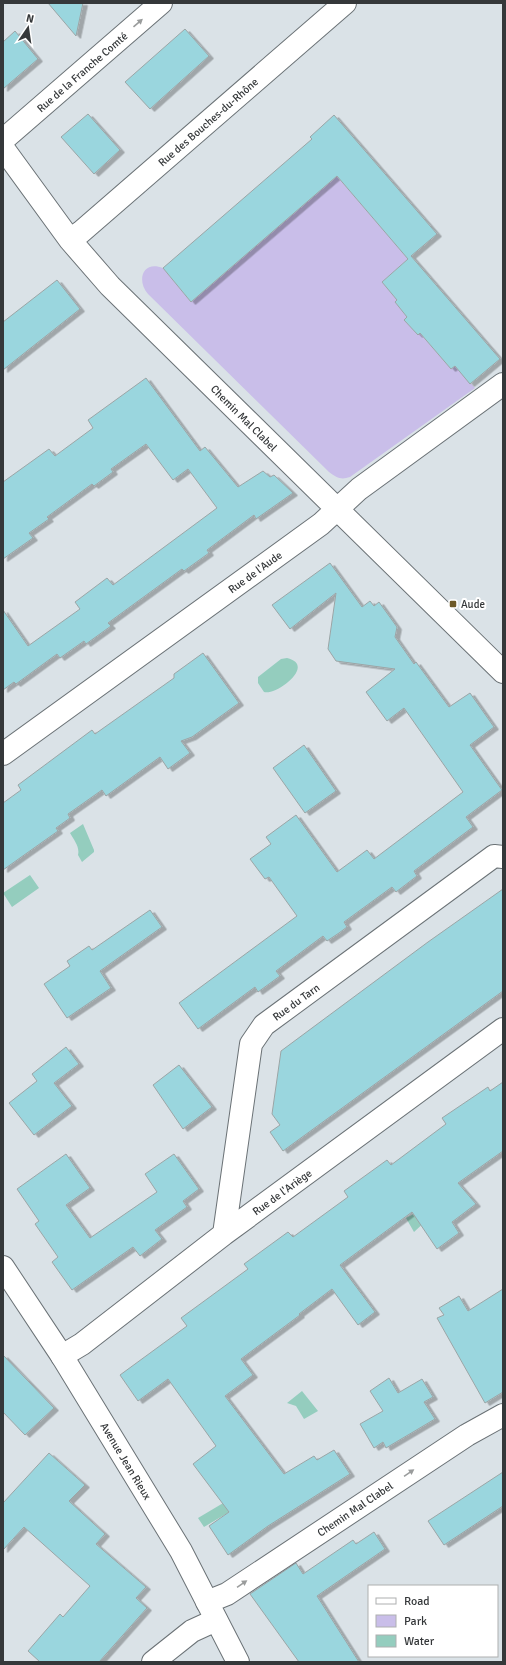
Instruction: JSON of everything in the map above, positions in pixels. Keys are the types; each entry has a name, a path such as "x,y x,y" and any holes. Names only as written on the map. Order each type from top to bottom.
{"street":[{"name":"Rue de la Franche Comté","path":"3,140 161,3"},
{"name":"Rue des Bouches-du-Rhône","path":"70,240 345,3"},
{"name":"Chemin Mal Clabel","path":"3,148 70,240 110,286 336,510 503,672"},
{"name":"Rue de l'Aude","path":"3,754 320,524 359,489 503,384"},
{"name":"Rue du Tarn","path":"224,1234 251,1044 264,1025 494,856 503,857"},
{"name":"Rue de l'Ariège","path":"62,1356 82,1344 224,1234 503,1029"},
{"name":"Avenue Jean Rieux","path":"3,1267 62,1356 181,1551 238,1662"},
{"name":"Chemin Mal Clabel","path":"153,1662 192,1631 227,1594 467,1435 503,1414"}],"green space":[{"path":"337,176 408,259 382,282 397,300 395,302 407,317 405,320 418,335 420,333 451,369 455,366 475,388 350,477 344,478 337,477 329,472 148,294 142,283 142,278 146,269 156,266 163,268 191,302"}],"water":[{"path":"287,658 295,662 298,667 296,673 284,685 270,692 264,692 258,683 258,677 281,659"},
{"path":"83,824 94,852 82,862 78,855 75,841 70,833"},
{"path":"30,875 39,888 12,907 3,893"},
{"path":"429,1206 428,1219 414,1232 406,1218"},
{"path":"302,1391 318,1411 304,1419 296,1406 287,1403"},
{"path":"230,1499 236,1508 204,1527 198,1518"}],"building":[{"path":"48,3 83,3 76,36"},
{"path":"185,29 209,56 150,109 125,82"},
{"path":"15,31 38,59 3,89 3,42"},
{"path":"88,114 120,150 94,174 61,137"},
{"path":"334,115 437,234 411,256 500,359 470,384 455,366 451,369 420,333 418,335 404,320 407,317 395,302 397,300 382,282 408,259 337,176 191,302 163,268 312,139 310,137"},
{"path":"57,280 80,309 3,370 3,322"},
{"path":"146,378 200,451 205,447 238,487 263,471 270,477 274,475 293,493 256,519 254,515 207,550 209,553 184,571 182,569 108,623 111,626 86,644 84,641 60,658 57,654 16,684 14,682 3,690 3,610 28,646 80,609 75,602 107,578 113,585 217,508 188,469 173,480 146,444 111,469 113,472 94,486 92,484 47,517 49,519 29,533 33,538 3,559 3,482 49,449 55,456 93,428 88,420"},
{"path":"330,563 362,607 370,601 374,606 379,602 397,627 395,637 414,664 416,662 449,707 470,693 494,727 470,745 502,790 466,817 473,827 414,871 417,876 396,892 392,887 344,922 347,927 339,933 327,941 323,936 276,971 280,976 258,992 255,987 198,1029 179,1003 297,916 269,877 265,879 250,859 271,844 266,837 296,815 337,872 367,850 374,859 463,792 404,708 387,721 366,692 395,669 336,661 328,649 336,593 290,629 272,605"},
{"path":"203,653 239,703 192,737 181,741 190,753 168,769 160,757 106,796 102,790 68,814 70,818 56,828 58,831 3,870 3,803 21,790 18,785 92,730 95,734 174,678 174,674"},
{"path":"304,745 336,791 305,813 273,768"},
{"path":"503,889 503,991 283,1151 270,1132 280,1125 272,1114 281,1051 428,942"},
{"path":"150,910 162,927 100,971 111,988 67,1018 44,984 70,966 67,961 89,946 92,950"},
{"path":"66,1047 79,1064 54,1083 72,1106 34,1135 9,1103 37,1081 32,1074"},
{"path":"179,1065 212,1107 183,1129 153,1085"},
{"path":"503,1082 503,1151 458,1183 476,1204 452,1222 459,1233 437,1249 412,1212 340,1265 375,1312 358,1325 332,1289 241,1359 253,1375 225,1396 284,1474 314,1456 317,1460 334,1450 350,1474 268,1526 228,1555 209,1526 229,1512 193,1464 216,1446 168,1379 138,1401 120,1375 187,1326 181,1318 248,1269 244,1264 288,1232 293,1237 348,1197 344,1191 387,1160 391,1165 446,1124 442,1118 488,1087 490,1091"},
{"path":"66,1154 90,1188 66,1205 90,1238 157,1192 145,1174 174,1154 199,1189 183,1201 187,1207 155,1230 162,1239 140,1256 133,1247 72,1290 52,1262 58,1257 35,1224 39,1221 17,1189"},
{"path":"503,1289 503,1392 485,1403 437,1318 444,1315 439,1308 459,1296 468,1311"},
{"path":"3,1355 54,1408 25,1435 3,1412"},
{"path":"389,1378 398,1393 422,1379 433,1397 424,1402 435,1419 386,1448 383,1442 374,1448 360,1424 383,1411 370,1391"},
{"path":"49,1453 85,1485 69,1501 105,1534 96,1544 146,1587 136,1598 147,1608 99,1662 40,1662 28,1651 60,1614 63,1617 90,1586 24,1527 3,1550 3,1503"},
{"path":"503,1472 503,1506 444,1545 428,1521"},
{"path":"374,1532 385,1549 317,1596 359,1662 299,1662 250,1594 296,1563 303,1574 353,1540 356,1544"}],"place":[{"name":"Aude","path":"453,604"}]}
